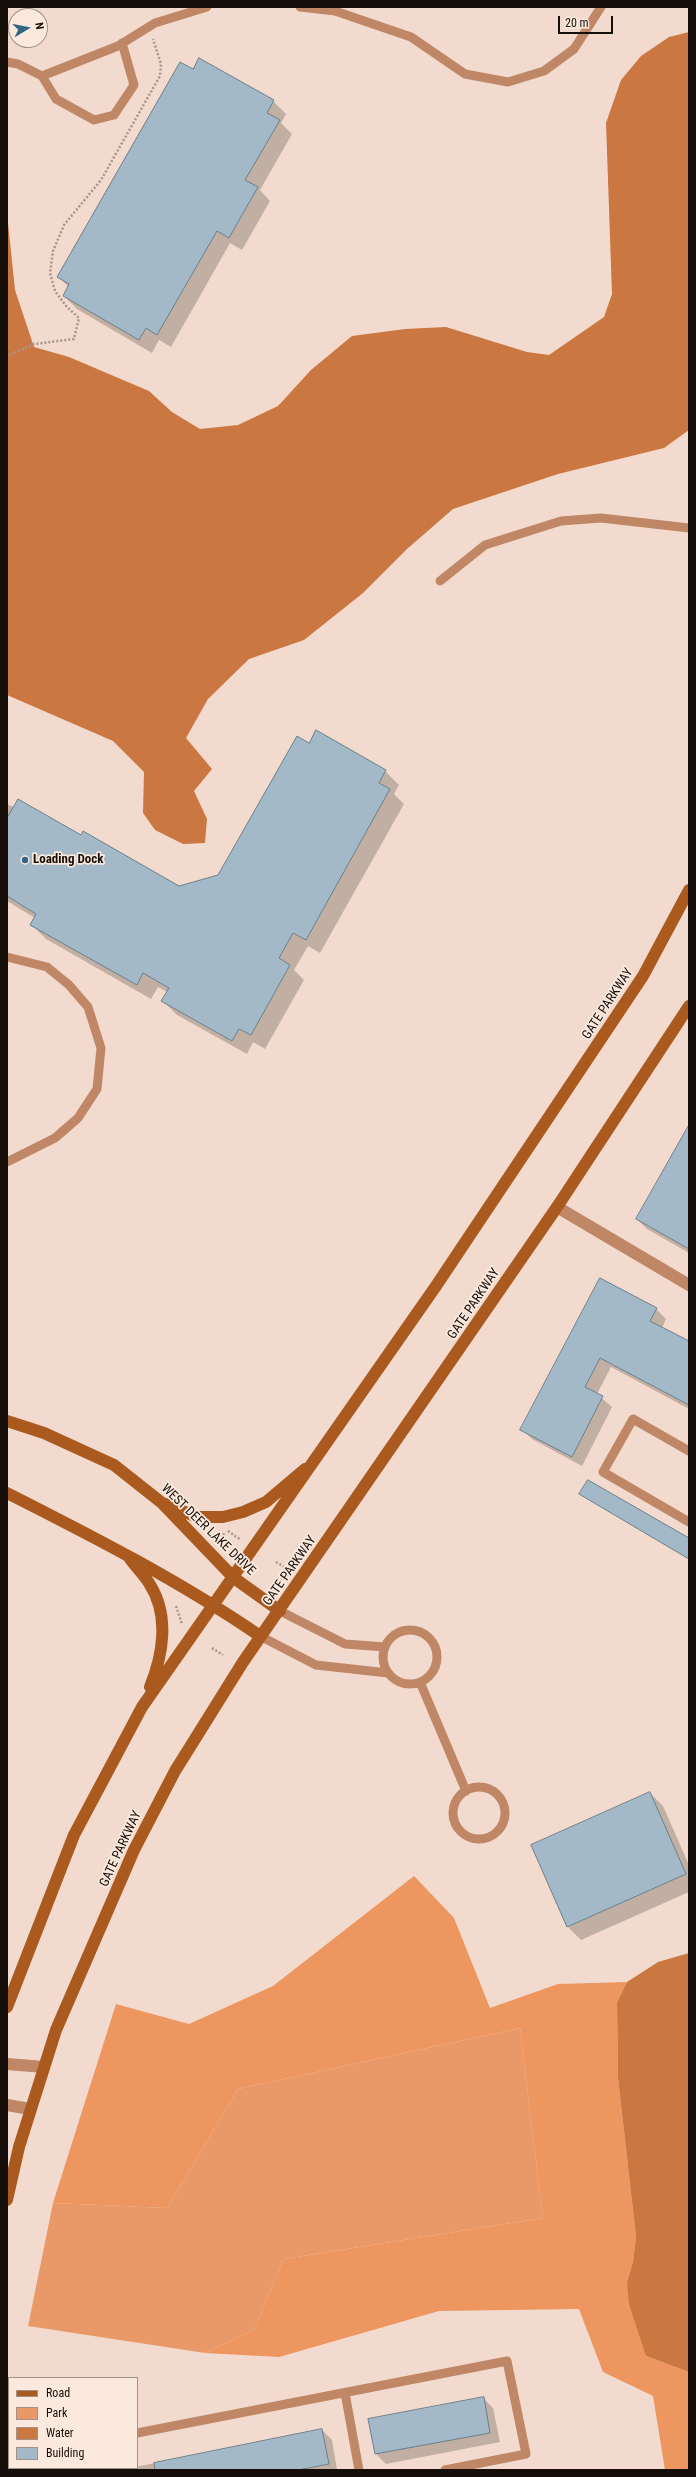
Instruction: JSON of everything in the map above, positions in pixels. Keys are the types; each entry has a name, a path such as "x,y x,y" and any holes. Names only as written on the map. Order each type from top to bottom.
{"main road":[{"name":"GATE PARKWAY","path":"7,2007 74,1835 142,1707 234,1578 441,1280 643,976 689,890"},
{"name":"GATE PARKWAY","path":"7,2200 30,2109 56,2030 134,1850 176,1771 260,1636 280,1611 557,1207 689,1006"},
{"name":"WEST DEER LAKE DRIVE","path":"7,1421 44,1433 114,1465 162,1503 234,1578 280,1611"},
{"path":"162,1503 197,1517 223,1517 243,1512 266,1502 318,1458"},
{"path":"7,1494 125,1553 214,1604 260,1636"},
{"path":"125,1553 150,1584 161,1614 163,1635 159,1664 142,1707"}],"street":[{"path":"557,1207 689,1285"},
{"path":"7,2064 44,2067"},
{"path":"7,2105 30,2109"}],"lane":[{"path":"42,76 122,43 155,23 207,7"},
{"path":"300,7 335,11 411,37 465,74 508,82 544,71 574,49 601,7"},
{"path":"7,62 18,64 42,76 56,99 94,120 114,115 134,85 122,43"},
{"path":"440,581 486,545 561,521 601,518 689,528"},
{"path":"7,957 47,967 69,985 88,1007 101,1048 97,1089 78,1118 55,1138 7,1162"},
{"path":"689,1451 633,1419 603,1472 689,1522"},
{"path":"280,1611 345,1644 384,1647"},
{"path":"260,1636 316,1665 388,1673 402,1683 420,1682 428,1677 436,1662 436,1654 429,1638 422,1633 404,1630 396,1633 384,1647 384,1664 388,1673"},
{"path":"420,1682 466,1791"},
{"path":"478,1787 488,1788 502,1799 505,1808 503,1826 490,1838 474,1840 466,1837 455,1825 453,1809 456,1801 466,1791 478,1787"},
{"path":"138,2433 507,2361 526,2454 445,2470"},
{"path":"345,2393 359,2470"}],"path":[{"path":"7,356 34,344 54,340 74,339 79,318 66,306 55,291 50,273 53,251 64,225 101,180 160,76 161,64 152,37"},
{"path":"226,1530 244,1543"},
{"path":"276,1562 290,1570"},
{"path":"174,1610 180,1600"},
{"path":"176,1606 183,1625"},
{"path":"212,1648 223,1655"}],"green space":[{"path":"520,2028 543,2218 284,2259 254,2330 205,2353 28,2326 53,2203 167,2208 238,2089"}],"shaded area":[{"path":"414,1876 454,1918 490,2008 558,1984 627,1982 617,2002 618,2078 636,2237 633,2262 627,2282 646,2356 689,2372 689,2470 665,2470 653,2396 603,2372 579,2309 439,2311 279,2357 205,2353 254,2330 284,2259 543,2218 520,2028 238,2089 167,2208 53,2203 116,2004 189,2024 273,1986"}],"water":[{"path":"689,32 689,430 664,448 558,474 453,509 407,549 363,593 304,640 249,659 208,699 186,738 212,769 194,791 207,819 205,843 183,844 155,830 143,813 144,772 113,741 7,695 7,213 15,290 34,347 69,357 149,391 172,412 200,429 238,425 278,406 311,370 352,336 405,329 446,327 527,352 549,355 604,317 612,294 606,123 621,80 641,56 669,37"},
{"path":"689,1953 689,2372 646,2356 629,2304 627,2282 633,2262 636,2237 618,2078 617,2002 627,1982 658,1962"}],"building":[{"path":"199,58 274,100 267,113 280,120 245,180 258,187 229,238 217,231 157,335 146,328 139,340 63,296 69,284 57,277 180,62 193,69"},
{"path":"316,730 386,770 379,783 390,789 306,940 293,933 279,958 290,965 251,1035 239,1029 232,1041 161,1001 169,988 143,973 137,985 30,925 36,914 7,896 7,818 18,799 81,835 83,831 179,886 218,875 297,736 309,743"},
{"path":"689,1125 689,1249 636,1219"},
{"path":"600,1278 657,1308 650,1321 689,1341 689,1405 600,1358 585,1387 603,1396 572,1457 520,1430"},
{"path":"588,1480 689,1538 689,1559 579,1494"},
{"path":"650,1792 686,1874 567,1927 531,1845"},
{"path":"484,2397 490,2433 375,2454 368,2419"},
{"path":"322,2429 329,2464 298,2470 155,2470 154,2463"}],"place":[{"name":"Loading Dock","path":"25,860"}]}
